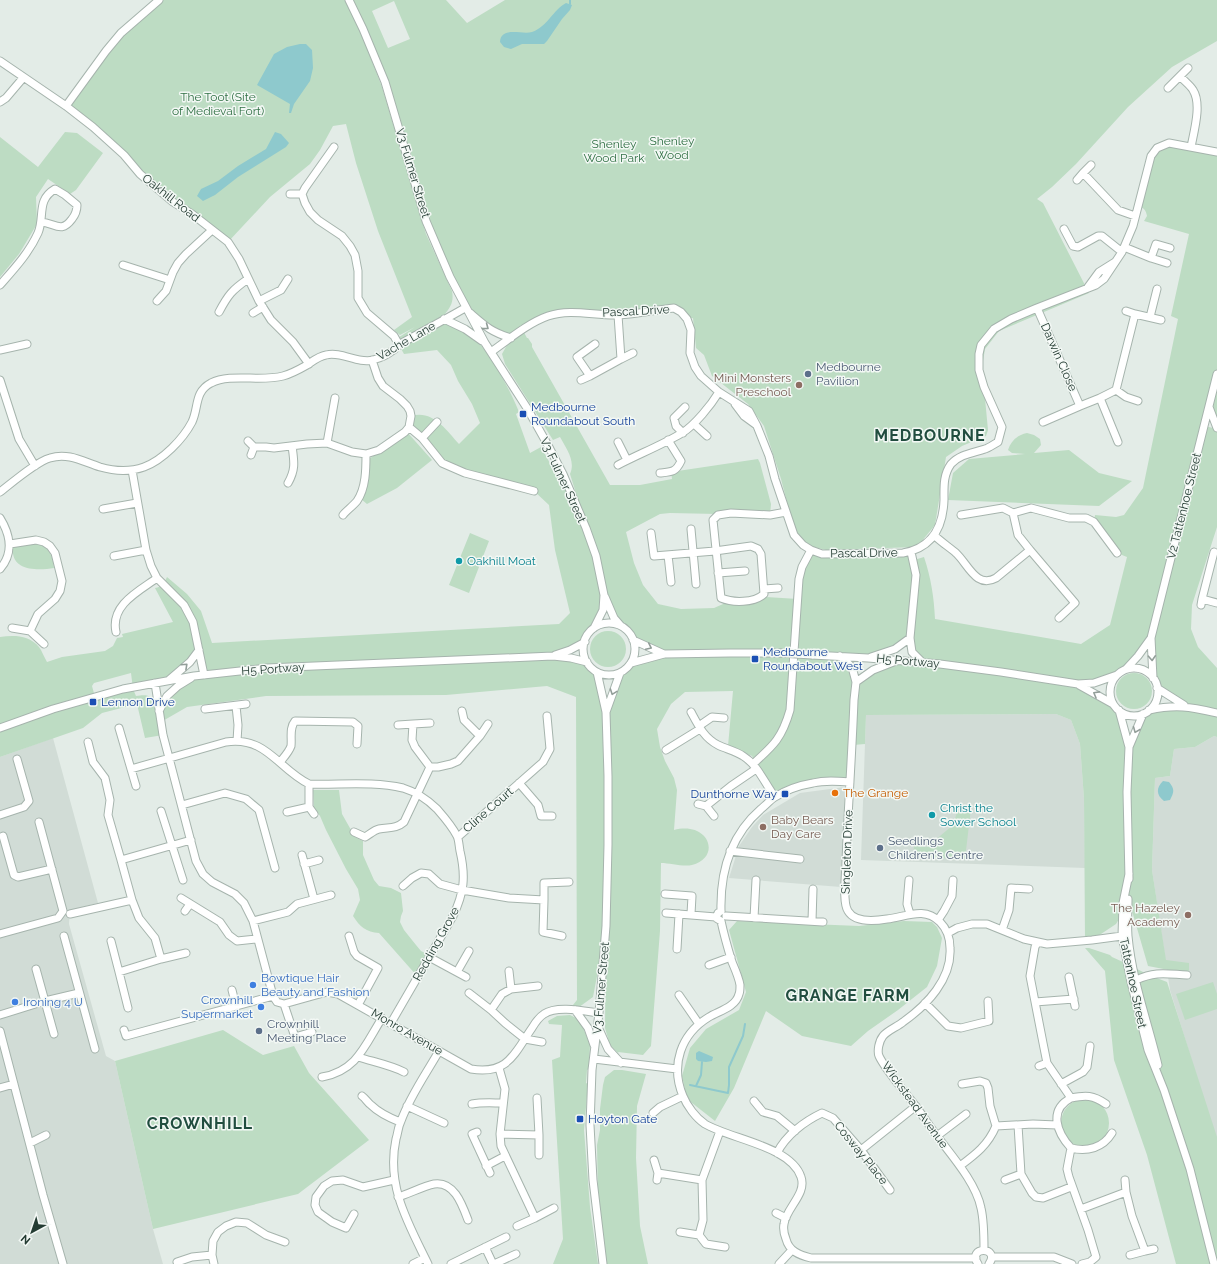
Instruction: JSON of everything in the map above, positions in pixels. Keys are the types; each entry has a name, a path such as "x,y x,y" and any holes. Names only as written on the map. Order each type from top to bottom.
{"street":[{"path":"66,106 121,33 159,0"},
{"name":"V3 Fulmer Street","path":"349,0 385,82 426,221 450,277 484,343 527,408 563,474 596,556 604,596 614,618 622,627"},
{"name":"Oakhill Road","path":"0,62 66,106 112,143 140,174 173,202 192,214 228,242 239,259 261,304 271,320 293,342 309,364"},
{"path":"1168,88 1188,68"},
{"path":"1180,76 1193,90 1197,98 1197,110 1191,147"},
{"path":"0,102 6,98 23,78"},
{"path":"923,663 912,652 910,638 916,575 911,552 926,545 934,535 941,519 946,474 952,463 965,454 986,449 998,442 1002,427 984,387 979,370 979,354 981,345 994,329 1011,319 1096,285 1104,279 1123,250 1133,226 1152,153 1162,145 1169,144 1217,152"},
{"path":"334,147 302,194 310,212 318,220 342,236 350,246 355,255 357,266 358,298 367,313 394,336 399,345"},
{"path":"1077,180 1091,164"},
{"path":"1084,173 1118,210 1135,216"},
{"path":"0,285 20,262 39,232 44,201 50,192 55,189 77,205 76,213 68,224 62,227 54,226 48,222 41,222"},
{"path":"290,194 302,194"},
{"path":"1064,229 1073,246 1078,247 1098,236 1102,236 1123,250 1167,263"},
{"path":"157,301 166,291 178,263 212,230"},
{"path":"1151,258 1156,244 1170,248"},
{"path":"123,265 170,280"},
{"path":"219,312 227,296 236,287 248,279"},
{"path":"252,313 261,304 281,290 288,279"},
{"path":"1150,317 1157,289"},
{"path":"465,308 487,328 498,334 511,338"},
{"name":"Vache Lane","path":"132,470 143,467 157,460 185,434 192,420 199,395 202,389 207,385 218,380 230,378 262,379 284,376 326,355 338,354 358,360 372,360 382,357 399,345 465,308"},
{"name":"Pascal Drive","path":"491,352 533,323 548,316 560,313 584,312 618,315 674,308 688,319 690,330 690,353 695,367 703,379 719,392 749,411 757,426 769,456 775,479 794,535 803,545 822,554 911,552"},
{"name":"Darwin Close","path":"1037,308 1080,406"},
{"path":"1126,312 1161,320"},
{"path":"1135,314 1116,390 1126,397 1138,401"},
{"path":"618,315 621,359"},
{"path":"444,319 465,329 484,343"},
{"path":"0,350 27,344"},
{"path":"590,376 574,359 595,344"},
{"path":"580,380 633,353"},
{"path":"251,455 251,444 274,448 327,443 352,452 366,454 379,450 405,432 411,416 407,406 383,386 376,374 372,360"},
{"name":"V2 Tattenhoe Street","path":"1153,678 1151,638 1217,374"},
{"path":"0,380 19,439 35,466"},
{"name":"Darwin Close","path":"1043,422 1116,390"},
{"path":"618,464 683,433 694,424 719,392"},
{"path":"327,443 335,398"},
{"path":"1100,398 1118,442"},
{"path":"1209,406 1217,429"},
{"path":"683,433 676,426 674,418 685,407"},
{"path":"422,438 437,422"},
{"path":"694,424 707,436"},
{"path":"1204,426 1217,429"},
{"path":"408,427 422,438 442,463 465,473 534,491"},
{"path":"660,473 671,472 678,467 681,461 668,440"},
{"path":"618,442 627,460"},
{"path":"288,483 295,466 292,446"},
{"path":"343,515 357,501 362,491 366,473 366,454"},
{"path":"0,492 35,466 50,458 60,456 72,457 100,467 114,470 132,470 146,550 151,566 157,578 184,605 193,622 204,675"},
{"path":"103,509 137,504"},
{"path":"961,514 1002,508 1013,513 1031,508 1069,518 1086,518 1094,522 1118,553"},
{"path":"651,533 654,556 715,551 751,546 758,549 761,554 764,594 751,599 730,602 721,598 715,551 713,520 718,515 730,513 770,515 786,512"},
{"path":"1013,513 1018,535 1075,603 1059,618"},
{"path":"0,518 8,533 10,544 5,563 0,569"},
{"path":"691,529 696,584"},
{"path":"934,535 939,541 957,554 977,578 985,581 991,581 996,578 1030,550"},
{"path":"10,544 36,540 44,542 50,546 55,553 62,581 60,591 55,599 38,614 30,631"},
{"path":"114,556 146,550"},
{"path":"706,806 754,766 777,740 785,726 790,710 799,579 802,567 811,550"},
{"path":"1214,552 1202,602 1217,603"},
{"path":"668,555 671,582"},
{"path":"718,573 745,571"},
{"path":"116,632 115,621 122,606 127,600 157,578"},
{"path":"764,589 778,588"},
{"name":"V3 Fulmer Street","path":"594,628 603,610 604,596"},
{"path":"616,624 628,632 633,640 635,647 632,663 620,673 608,675 597,672 591,668 587,662 584,656 585,642 594,628 601,625 616,624"},
{"path":"12,628 30,631 44,644"},
{"path":"868,658 894,649 910,638"},
{"name":"V2 Tattenhoe Street","path":"1126,669 1151,638"},
{"name":"H5 Portway","path":"633,640 664,654"},
{"name":"H5 Portway","path":"553,656 570,650 585,642"},
{"path":"169,680 190,662 199,650"},
{"name":"H5 Portway","path":"632,663 664,654 730,652 780,653 940,664 1078,684 1094,683 1116,675"},
{"name":"H5 Portway","path":"0,728 53,708 123,689 194,676 267,668 553,656 587,662"},
{"name":"Singleton Drive","path":"840,656 852,667 856,682 845,898 848,910 855,918 868,920 888,920 910,914 928,914 938,920"},
{"path":"856,682 873,670 898,660"},
{"path":"1146,712 1154,704 1157,696 1157,688 1153,678 1148,672 1134,668 1126,669 1116,675 1112,681 1110,697 1119,710 1130,715 1146,712 1167,706 1188,707 1214,713"},
{"name":"V3 Fulmer Street","path":"597,672 606,712 608,839 606,926 598,1025 592,1070 590,1125 593,1180 603,1264"},
{"name":"V3 Fulmer Street","path":"606,712 620,673"},
{"path":"159,711 167,696 178,686 194,676"},
{"path":"126,1036 236,1006 275,999 253,921 244,903 235,894 212,882 204,874 196,861 162,735 155,683"},
{"name":"H5 Portway","path":"1078,684 1114,704"},
{"path":"1157,688 1188,707"},
{"path":"205,708 246,704"},
{"path":"236,706 238,725 237,741"},
{"name":"Tattenhoe Street","path":"1119,710 1130,747"},
{"path":"462,711 464,720 480,736"},
{"path":"691,712 710,740 743,756 754,766 775,797"},
{"name":"Tattenhoe Street","path":"1146,712 1130,747 1128,768 1128,935 1136,980 1164,1090"},
{"name":"Cline Court","path":"458,837 543,762 550,749 547,716"},
{"path":"666,750 712,717 724,718"},
{"path":"280,762 291,746 292,725 295,721 353,722 358,726 357,744"},
{"path":"398,725 430,723"},
{"path":"413,724 412,740 415,747 430,767"},
{"path":"430,767 444,765 458,760 480,736 488,724"},
{"path":"119,728 136,786"},
{"path":"88,742 93,762 105,778 110,800 108,815 132,900 139,918 155,938 161,960"},
{"path":"131,769 226,742 247,742 263,749 298,778 308,784 309,806 314,814"},
{"path":"0,815 24,807 29,801 18,759"},
{"path":"354,832 365,838 377,829 394,828 401,825 404,822 430,767"},
{"path":"850,782 825,781 813,783 775,797 744,827 730,852 725,865 722,884 721,916 740,986 739,995 731,1005 708,1017 699,1024 692,1030 685,1040 679,1054 677,1069 677,1078 683,1096 691,1110 704,1123 720,1131 777,1153 786,1158 796,1168 801,1178 801,1186 798,1196 784,1223 784,1231 786,1241 792,1250 800,1255 811,1258 977,1261 979,1251 984,1250 988,1251 990,1261 1054,1257 1072,1264"},
{"name":"Cline Court","path":"519,783 538,805 541,816 552,816"},
{"name":"Redding Grove","path":"308,784 384,784 405,789 417,794 431,804 446,819 458,837 464,867 462,890 459,902 391,1023"},
{"path":"182,805 226,793 246,798 259,810 275,868"},
{"path":"698,804 706,806 714,816"},
{"path":"287,812 309,806"},
{"path":"161,811 183,880"},
{"path":"0,934 58,918 63,911 39,822"},
{"path":"4,836 14,875 18,877 52,869"},
{"path":"121,860 191,840"},
{"path":"730,852 800,859"},
{"path":"302,855 314,899"},
{"path":"304,864 319,860"},
{"path":"402,886 421,873 429,874 440,884 462,890 509,898 544,900"},
{"name":"Tattenhoe Street","path":"1129,874 1124,904 1122,936 1131,982 1148,1050 1164,1090 1190,1168 1214,1264"},
{"path":"754,918 756,880"},
{"path":"909,880 907,904 910,914"},
{"path":"953,880 952,896 938,920 948,933 957,928 972,924 987,924 1037,943 1055,944 1122,936"},
{"path":"562,936 543,932 544,884 569,882"},
{"path":"812,921 813,888"},
{"path":"1002,930 1009,910 1011,888 1030,889"},
{"path":"665,894 692,892 691,914"},
{"path":"253,921 288,912 297,904 331,895"},
{"path":"181,898 220,922 229,935 237,941 257,939"},
{"path":"70,914 132,900"},
{"path":"185,911 190,904"},
{"path":"666,913 823,922"},
{"path":"677,949 679,914"},
{"name":"Wickstead Avenue","path":"948,933 950,962 944,980 925,1003 905,1021 883,1036 879,1044 879,1055 891,1074 960,1166 976,1192 981,1207 984,1250"},
{"path":"64,936 95,1048"},
{"path":"349,936 354,952 357,956 381,970 358,1005"},
{"path":"111,941 128,1008"},
{"path":"1037,943 1030,976 1047,1063 1071,1098"},
{"path":"457,972 469,951"},
{"path":"119,972 186,953"},
{"path":"429,956 466,977"},
{"path":"709,965 731,957"},
{"path":"36,969 54,1034"},
{"path":"509,971 511,989"},
{"path":"1136,980 1146,975 1158,973 1187,975"},
{"path":"1035,1002 1075,1002 1069,977"},
{"path":"491,1010 502,994 511,989 538,986"},
{"path":"232,990 236,1006"},
{"path":"0,1015 79,992"},
{"name":"Monro Avenue","path":"275,999 284,1004 327,992 338,994 471,1069 489,1071 499,1068"},
{"path":"469,993 525,1038 542,1042"},
{"path":"679,995 699,1024"},
{"path":"925,1003 948,1026 961,1028 989,1021 988,1001"},
{"path":"284,1004 295,1037 312,1032"},
{"path":"535,1218 501,1146 500,1134 505,1089 499,1068 510,1061 535,1023 544,1014 557,1009 599,1013"},
{"path":"575,1010 588,1028 595,1047"},
{"path":"322,1077 329,1076 344,1069 358,1058 382,1018"},
{"path":"598,1025 608,1049 621,1063"},
{"path":"0,1031 43,1195 63,1264"},
{"path":"1061,1084 1083,1072 1087,1067 1090,1046"},
{"path":"413,1264 427,1261 405,1216 398,1197 394,1180 394,1148 400,1122 439,1051"},
{"path":"358,1058 393,1066 404,1072"},
{"path":"594,1059 677,1069"},
{"path":"1039,1066 1047,1063"},
{"path":"960,1166 983,1148 990,1139 996,1126 990,1106 986,1083 980,1081 962,1084"},
{"path":"0,1088 14,1084"},
{"path":"362,1096 367,1099 377,1110 400,1122"},
{"path":"653,1113 660,1107 683,1096"},
{"path":"1106,1104 1090,1096 1071,1098 1064,1102 1057,1113 1057,1125 1062,1138 1071,1148 1087,1150 1095,1148 1109,1139 1112,1133"},
{"path":"537,1098 539,1155"},
{"path":"754,1101 763,1112 777,1116 795,1131"},
{"path":"472,1104 503,1103"},
{"path":"408,1106 444,1123"},
{"path":"861,1150 916,1106"},
{"name":"Cosway Place","path":"777,1153 786,1139 811,1118 822,1113 832,1118 861,1150 890,1190"},
{"path":"937,1136 966,1114"},
{"path":"996,1126 1033,1124 1057,1125"},
{"path":"1018,1125 1021,1174 1032,1193 1036,1197 1043,1198 1071,1187"},
{"path":"699,1235 702,1229 703,1220 702,1180 720,1131"},
{"path":"477,1132 472,1134 490,1173"},
{"path":"500,1134 539,1135"},
{"path":"30,1143 46,1136"},
{"path":"1071,1148 1067,1169 1071,1187 1081,1209 1096,1257 1090,1262 1082,1264"},
{"path":"486,1166 505,1156"},
{"path":"654,1160 658,1177 702,1180"},
{"path":"1005,1180 1021,1174"},
{"path":"354,1214 346,1228 332,1222 318,1212 315,1205 316,1197 324,1186 332,1181 343,1180 363,1187 394,1180"},
{"path":"1125,1180 1126,1192 1132,1216 1145,1251"},
{"path":"398,1197 434,1184 446,1185 456,1194 468,1220"},
{"path":"1081,1209 1126,1192"},
{"path":"517,1226 554,1208"},
{"path":"776,1213 786,1218"},
{"path":"214,1264 212,1255 213,1241 218,1232 226,1226 236,1222 247,1223 266,1235 285,1242"},
{"path":"680,1232 699,1235 706,1244 725,1247"},
{"path":"451,1264 506,1237"},
{"path":"485,1248 493,1264 516,1254"},
{"path":"1130,1255 1154,1249"},
{"path":"779,1264 792,1250"},
{"path":"177,1262 192,1257 212,1255"}],"shaded area":[{"path":"1056,714 1071,720 1080,744 1084,799 1085,868 861,860 866,715"},
{"name":"The Hazeley Academy","path":"1214,736 1217,737 1217,1142 1170,990 1152,870 1155,778 1170,776 1174,749 1195,747"},
{"path":"53,738 98,903 70,910 69,924 106,1056 115,1061 153,1229 163,1264 0,1264 0,757"},
{"path":"845,787 841,887 729,878 739,846 752,827 763,815 800,793"}],"green space":[{"name":"The Toot (Site of Medieval Fort)","path":"159,0 345,0 357,23 382,87 426,234 452,291 453,298 451,304 444,315 398,341 396,339 415,327 400,335 394,330 412,317 378,231 356,163 346,124 333,126 320,150 310,164 270,197 228,242 192,214 66,106 106,51"},
{"path":"349,0 446,0 467,23 505,0 1217,0 1217,41 1172,67 1128,107 1076,164 1037,199 1043,203 1089,293 999,331 985,349 982,367 988,430 986,436 962,446 946,457 935,525 917,547 826,550 810,546 800,537 793,525 781,479 764,426 748,404 712,376 704,355 696,348 693,318 687,319 674,308 618,315 560,313 525,329 520,325 610,485 640,485 672,479 671,472 758,459 760,463 771,504 770,515 660,514 626,532 634,563 643,585 658,604 681,609 714,608 730,601 762,595 766,597 798,599 799,579 811,550 817,553 911,552 914,560 924,557 932,588 935,619 1081,644 1110,625 1127,557 1117,553 1094,522 1095,515 1116,517 1124,515 1143,488 1178,319 1171,316 1189,234 1144,221 1147,216 1146,212 1143,208 1138,206 1151,156 1162,145 1216,151 1217,148 1217,428 1209,407 1205,426 1217,429 1217,527 1192,605 1191,629 1198,647 1217,668 1217,737 1214,736 1195,747 1174,749 1170,776 1155,778 1152,870 1166,960 1189,963 1189,971 1174,971 1148,966 1132,911 1131,899 1116,924 1092,940 1085,941 1084,799 1080,744 1071,720 1056,714 866,715 865,744 853,745 850,782 825,781 775,797 768,788 752,756 728,746 733,691 685,692 671,704 657,729 660,747 665,761 674,778 677,790 674,830 686,829 696,831 703,835 709,848 707,855 701,861 692,865 685,866 661,863 660,931 651,1046 643,1055 618,1052 619,1054 610,1045 605,1028 606,929 593,997 575,1010 569,1010 577,1000 576,697 547,686 446,695 266,696 187,707 161,722 163,735 145,738 137,704 102,713 83,728 0,757 0,637 16,636 31,640 39,647 47,662 62,657 105,651 113,646 117,638 123,637 122,634 173,622 155,588 159,587 167,577 187,594 201,611 212,643 559,624 570,613 555,550 549,505 534,491 442,463 409,427 411,416 419,415 432,418 438,422 459,444 480,423 472,404 458,381 451,365 437,350 404,354 399,345 444,319 472,335 488,355 515,402 519,412 516,414 530,453 541,447 557,476 573,498 575,490 570,474 572,464 567,450 560,437 553,440 505,364 502,354 511,338 498,334 465,308 426,221 385,82","holes":["394,1 410,39 388,48 372,11","604,596 622,627 628,632 633,640 664,654 631,663 620,673 606,711 597,672 587,662 554,655 585,642 588,635 594,628","910,639 912,652 922,663 898,660 856,682 852,667 840,656 868,658","1151,639 1153,678 1157,688 1185,706 1149,710 1143,714 1132,746 1119,710 1111,707 1079,684 1117,675 1126,669","199,651 204,675 178,686 158,704 148,696 136,696 133,689 169,680","131,673 133,689 95,697 92,686 94,683"]},
{"path":"65,132 77,133 103,153 76,190 70,194 48,179 36,197 37,224 19,254 0,277 0,137 38,167"},
{"path":"407,432 432,460 397,488 367,504 361,499 369,459"},
{"path":"1027,433 1040,439 1041,445 1034,453 1069,450 1099,473 1132,481 1099,506 948,500 953,473 969,459 1025,454 1012,453 1008,450 1015,439 1020,435"},
{"path":"470,533 489,541 469,593 449,585"},
{"path":"39,544 46,547 52,557 54,568 26,568 16,561 13,555 13,547"},
{"path":"608,631 621,636 626,649 621,662 608,667 595,662 590,649 595,636"},
{"path":"1137,673 1147,678 1151,684 1151,698 1147,704 1141,708 1131,709 1121,704 1117,698 1116,688 1121,678 1127,674"},
{"path":"313,790 339,790 342,814 355,837 363,841 363,855 374,880 379,886 391,888 401,893 403,911 400,922 404,930 421,951 429,955 417,976 379,933 364,928 353,916 360,900 358,889 346,869 320,816 314,808"},
{"path":"959,806 971,808 965,859 913,857 914,846 927,847 953,825"},
{"path":"737,921 859,926 904,921 932,922 937,927 942,938 937,966 927,987 868,1031 851,1046 802,1036 766,1011 734,1088 715,1121 687,1099 682,1076 690,1048 706,1029 739,1010 746,992 729,930"},
{"path":"1085,948 1110,955 1149,975 1167,982 1217,1137 1217,1264 1176,1264 1147,1155 1114,1060 1105,971"},
{"path":"1213,982 1217,994 1217,1009 1185,1020 1176,994"},
{"path":"570,1015 580,1020 590,1045 589,1069 587,1070 586,1083 588,1084 584,1130 590,1207 598,1264 553,1264 563,1239 552,1060 560,1057 562,1025 549,1024 548,1021 557,1016"},
{"path":"223,1030 263,1055 294,1046 309,1073 369,1140 298,1194 153,1229 115,1061"},
{"path":"614,1070 646,1074 637,1106 636,1158 640,1226 648,1264 607,1264 603,1243 598,1196 597,1145 600,1130 600,1109 603,1085 605,1077"},
{"path":"1080,1099 1090,1099 1099,1103 1105,1109 1108,1114 1108,1132 1099,1143 1090,1147 1080,1147 1071,1143 1065,1137 1061,1128 1061,1118 1065,1109 1071,1103"}],"water":[{"path":"566,3 572,5 570,10 544,44 522,44 511,49 504,47 500,42 501,37 504,34 513,32 528,33 537,30 561,6"},
{"path":"306,44 312,50 313,68 310,81 294,104 291,113 289,113 290,104 257,85 274,54 287,47"},
{"path":"275,132 281,134 289,143 286,147 238,177 215,195 203,201 197,196 201,189 218,181 238,166 266,149"},
{"path":"1163,781 1169,782 1173,789 1170,800 1164,801 1158,794 1159,786"},
{"path":"699,1051 713,1057 712,1061 698,1061 696,1059 696,1053"}],"waterway":[{"path":"690,1085 728,1093 729,1067 743,1036 745,1024"},
{"path":"696,1086 701,1075 702,1062"}],"place":[{"name":"Medbourne Pavilion","path":"808,374"},
{"name":"Mini Monsters Preschool","path":"799,385"},
{"name":"Medbourne Roundabout South","path":"523,414"},
{"name":"Oakhill Moat","path":"459,561"},
{"name":"Medbourne Roundabout West","path":"755,659"},
{"name":"Lennon Drive","path":"93,702"},
{"name":"The Grange","path":"835,793"},
{"name":"Dunthorne Way","path":"785,794"},
{"name":"Christ the Sower School","path":"932,815"},
{"name":"Baby Bears Day Care","path":"763,827"},
{"name":"Seedlings Children's Centre","path":"880,848"},
{"name":"The Hazeley Academy","path":"1188,915"},
{"name":"Bowtique Hair Beauty and Fashion","path":"253,985"},
{"name":"Ironing 4 U","path":"15,1002"},
{"name":"Crownhill Supermarket","path":"261,1007"},
{"name":"Crownhill Meeting Place","path":"259,1031"},
{"name":"Hoyton Gate","path":"580,1119"}],"district":[{"name":"MEDBOURNE","path":"930,435"},
{"name":"GRANGE FARM","path":"848,995"},
{"name":"CROWNHILL","path":"200,1123"}],"park label":[{"name":"Shenley Wood","path":"672,148"},
{"name":"Shenley Wood Park","path":"614,151"}]}
